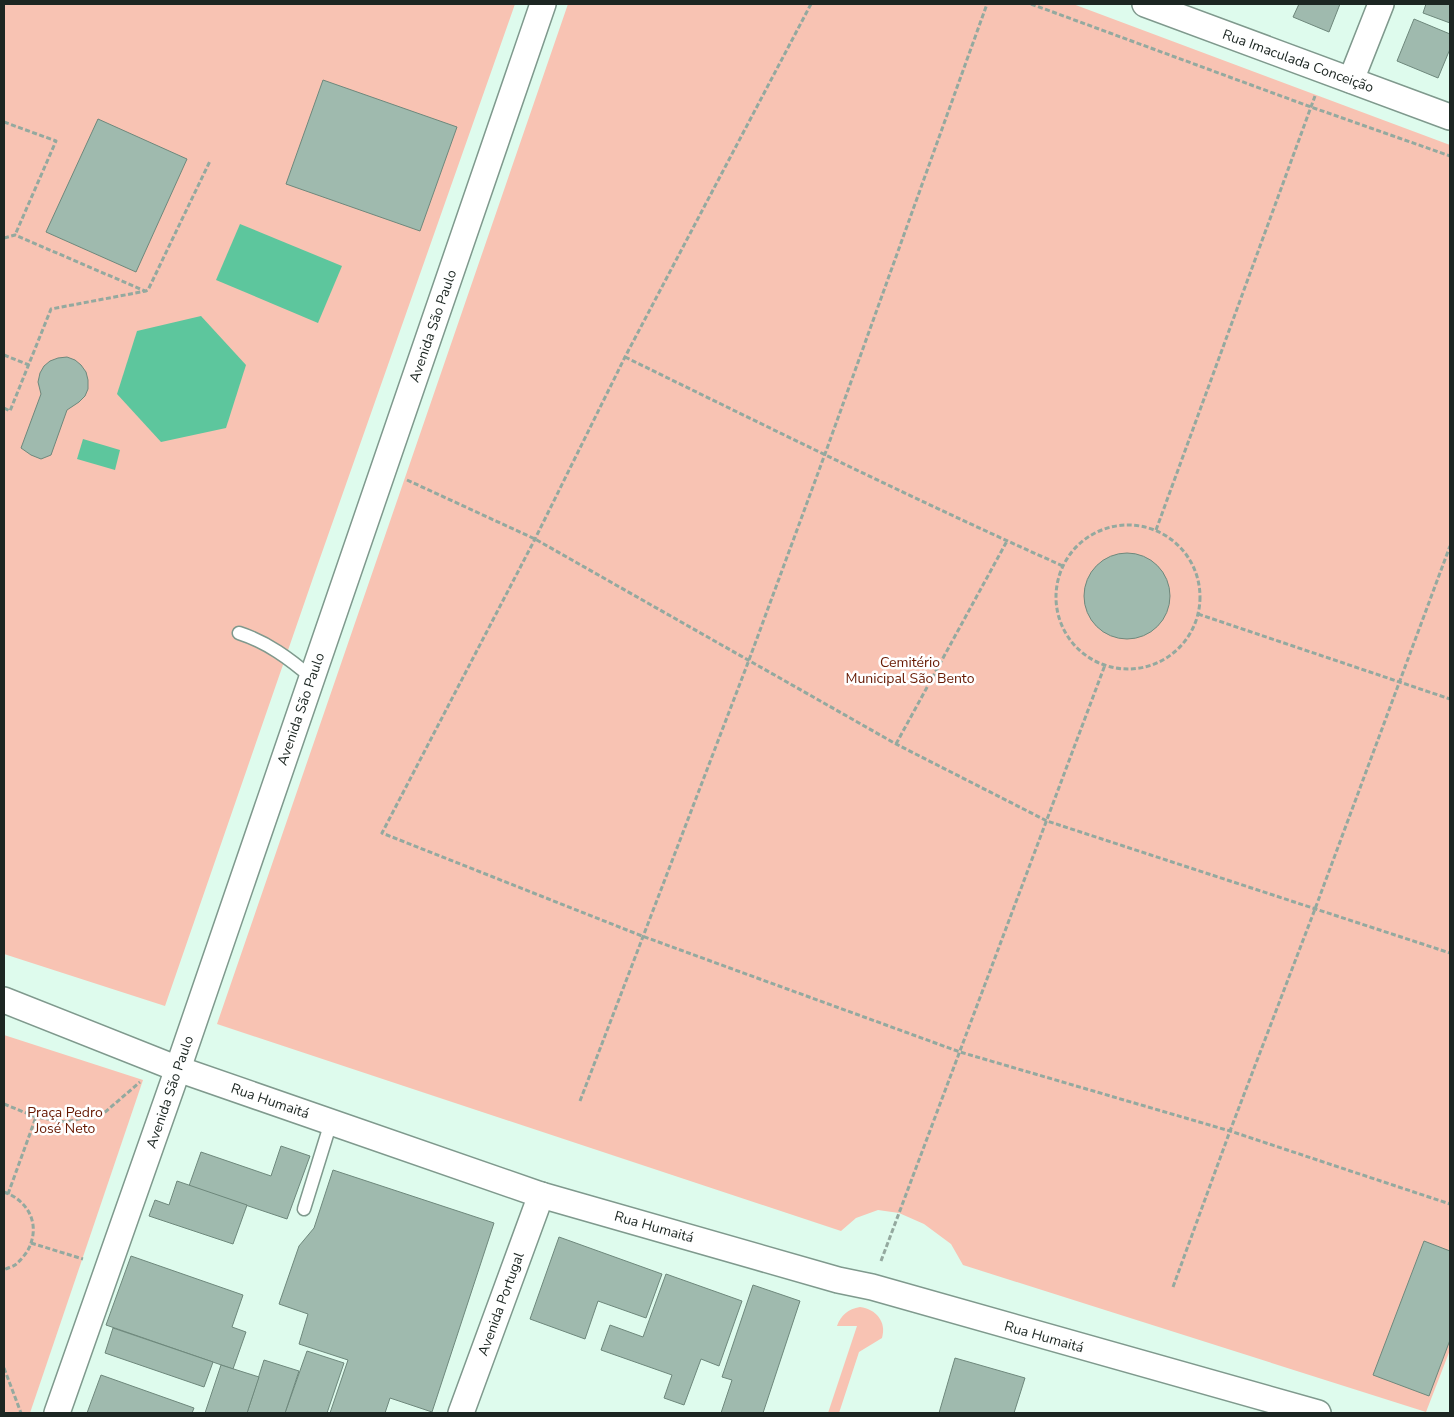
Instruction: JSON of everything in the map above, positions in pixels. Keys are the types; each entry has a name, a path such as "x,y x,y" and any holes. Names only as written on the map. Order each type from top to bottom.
{"street":[{"name":"Avenida São Paulo","path":"57,1413 178,1069 543,4"},
{"name":"Rua Imaculada Conceição","path":"1145,4 1450,117"},
{"path":"1351,80 1382,4"},
{"name":"Rua Humaitá","path":"4,1000 178,1069 541,1195 838,1280 872,1287 923,1303 1318,1413"},
{"name":"Avenida Portugal","path":"461,1413 541,1195"}],"lane":[{"path":"239,633 254,638 272,648 294,662 312,678"},
{"path":"304,1209 331,1122"}],"path":[{"path":"811,4 625,357 534,539 382,833 642,936 960,1052 1230,1131 1450,1204"},
{"path":"580,1100 749,660 988,4"},
{"path":"1031,4 1312,108 1450,156"},
{"path":"1156,530 1312,108"},
{"path":"4,122 56,141 15,235"},
{"path":"4,408 10,411 51,310 148,290 210,161"},
{"path":"4,238 15,235 146,291"},
{"path":"4,355 29,365"},
{"path":"625,357 1007,541 1063,566"},
{"path":"405,478 534,539 896,744 1047,821 1450,953"},
{"path":"1126,524 1156,530 1174,540 1187,556 1196,574 1200,594 1198,614 1190,632 1178,648 1162,660 1144,667 1124,669 1105,665 1091,659 1079,650 1069,638 1057,611 1058,580 1063,566 1071,552 1095,532 1126,524"},
{"path":"896,744 1007,541"},
{"path":"1173,1287 1450,546"},
{"path":"1198,614 1450,699"},
{"path":"872,1287 1105,665"},
{"path":"4,1104 36,1117 66,1122 104,1113 143,1080 178,1069"},
{"path":"4,1270 16,1264 25,1255 31,1243 34,1230 32,1217 25,1205 15,1196 6,1193 36,1117"},
{"path":"31,1243 108,1267"},
{"path":"4,1368 21,1413"}],"green space":[{"path":"4,4 515,4 165,1006 4,954"},
{"name":"Cemitério Municipal São Bento","path":"568,4 1073,4 1450,145 1450,1350 1426,1412 963,1265 951,1244 924,1224 899,1213 878,1210 856,1218 841,1231 217,1024"},
{"name":"Praça Pedro José Neto","path":"4,1035 143,1080 30,1413 4,1413"},
{"path":"860,1307 871,1310 879,1317 883,1327 882,1338 859,1352 839,1413 828,1413 857,1326 837,1326 846,1313"}],"shaded area":[{"path":"240,224 342,266 318,323 216,280"},
{"path":"201,316 246,365 226,428 161,442 117,394 137,331"},
{"path":"83,439 120,450 115,470 77,459"}],"building":[{"path":"1299,4 1340,4 1329,32 1293,17"},
{"path":"1426,4 1450,4 1450,23 1423,13"},
{"path":"1414,19 1450,34 1450,49 1438,78 1397,61"},
{"path":"323,80 457,127 420,231 286,184"},
{"path":"98,119 187,159 136,272 46,232"},
{"path":"67,357 75,360 86,372 88,389 85,396 79,402 67,410 51,455 41,459 21,448 41,394 38,382 40,373 50,361"},
{"path":"1127,553 1144,556 1158,565 1167,579 1170,596 1167,613 1158,627 1144,636 1127,639 1110,636 1096,627 1087,613 1084,596 1087,579 1096,565 1110,556"},
{"path":"281,1146 310,1156 287,1219 189,1186 201,1152 271,1176"},
{"path":"333,1170 494,1223 432,1412 390,1398 385,1413 330,1413 348,1360 299,1344 308,1314 279,1304 299,1246 314,1228"},
{"path":"177,1181 247,1205 233,1244 149,1216 155,1200 169,1205"},
{"path":"559,1237 662,1274 646,1318 598,1301 585,1339 530,1319"},
{"path":"1424,1241 1450,1251 1450,1340 1429,1396 1373,1375"},
{"path":"131,1256 243,1295 232,1327 246,1332 233,1369 106,1325"},
{"path":"666,1274 742,1301 719,1366 701,1359 684,1405 664,1398 672,1375 601,1350 610,1325 643,1337"},
{"path":"753,1285 800,1301 763,1413 721,1413 732,1380 722,1377"},
{"path":"113,1328 213,1362 204,1387 105,1353"},
{"path":"307,1351 344,1363 327,1413 285,1413"},
{"path":"955,1358 1025,1378 1014,1413 939,1413"},
{"path":"264,1360 299,1371 285,1413 247,1413"},
{"path":"221,1365 259,1377 247,1413 205,1413"},
{"path":"101,1375 194,1408 192,1413 87,1413"}]}
